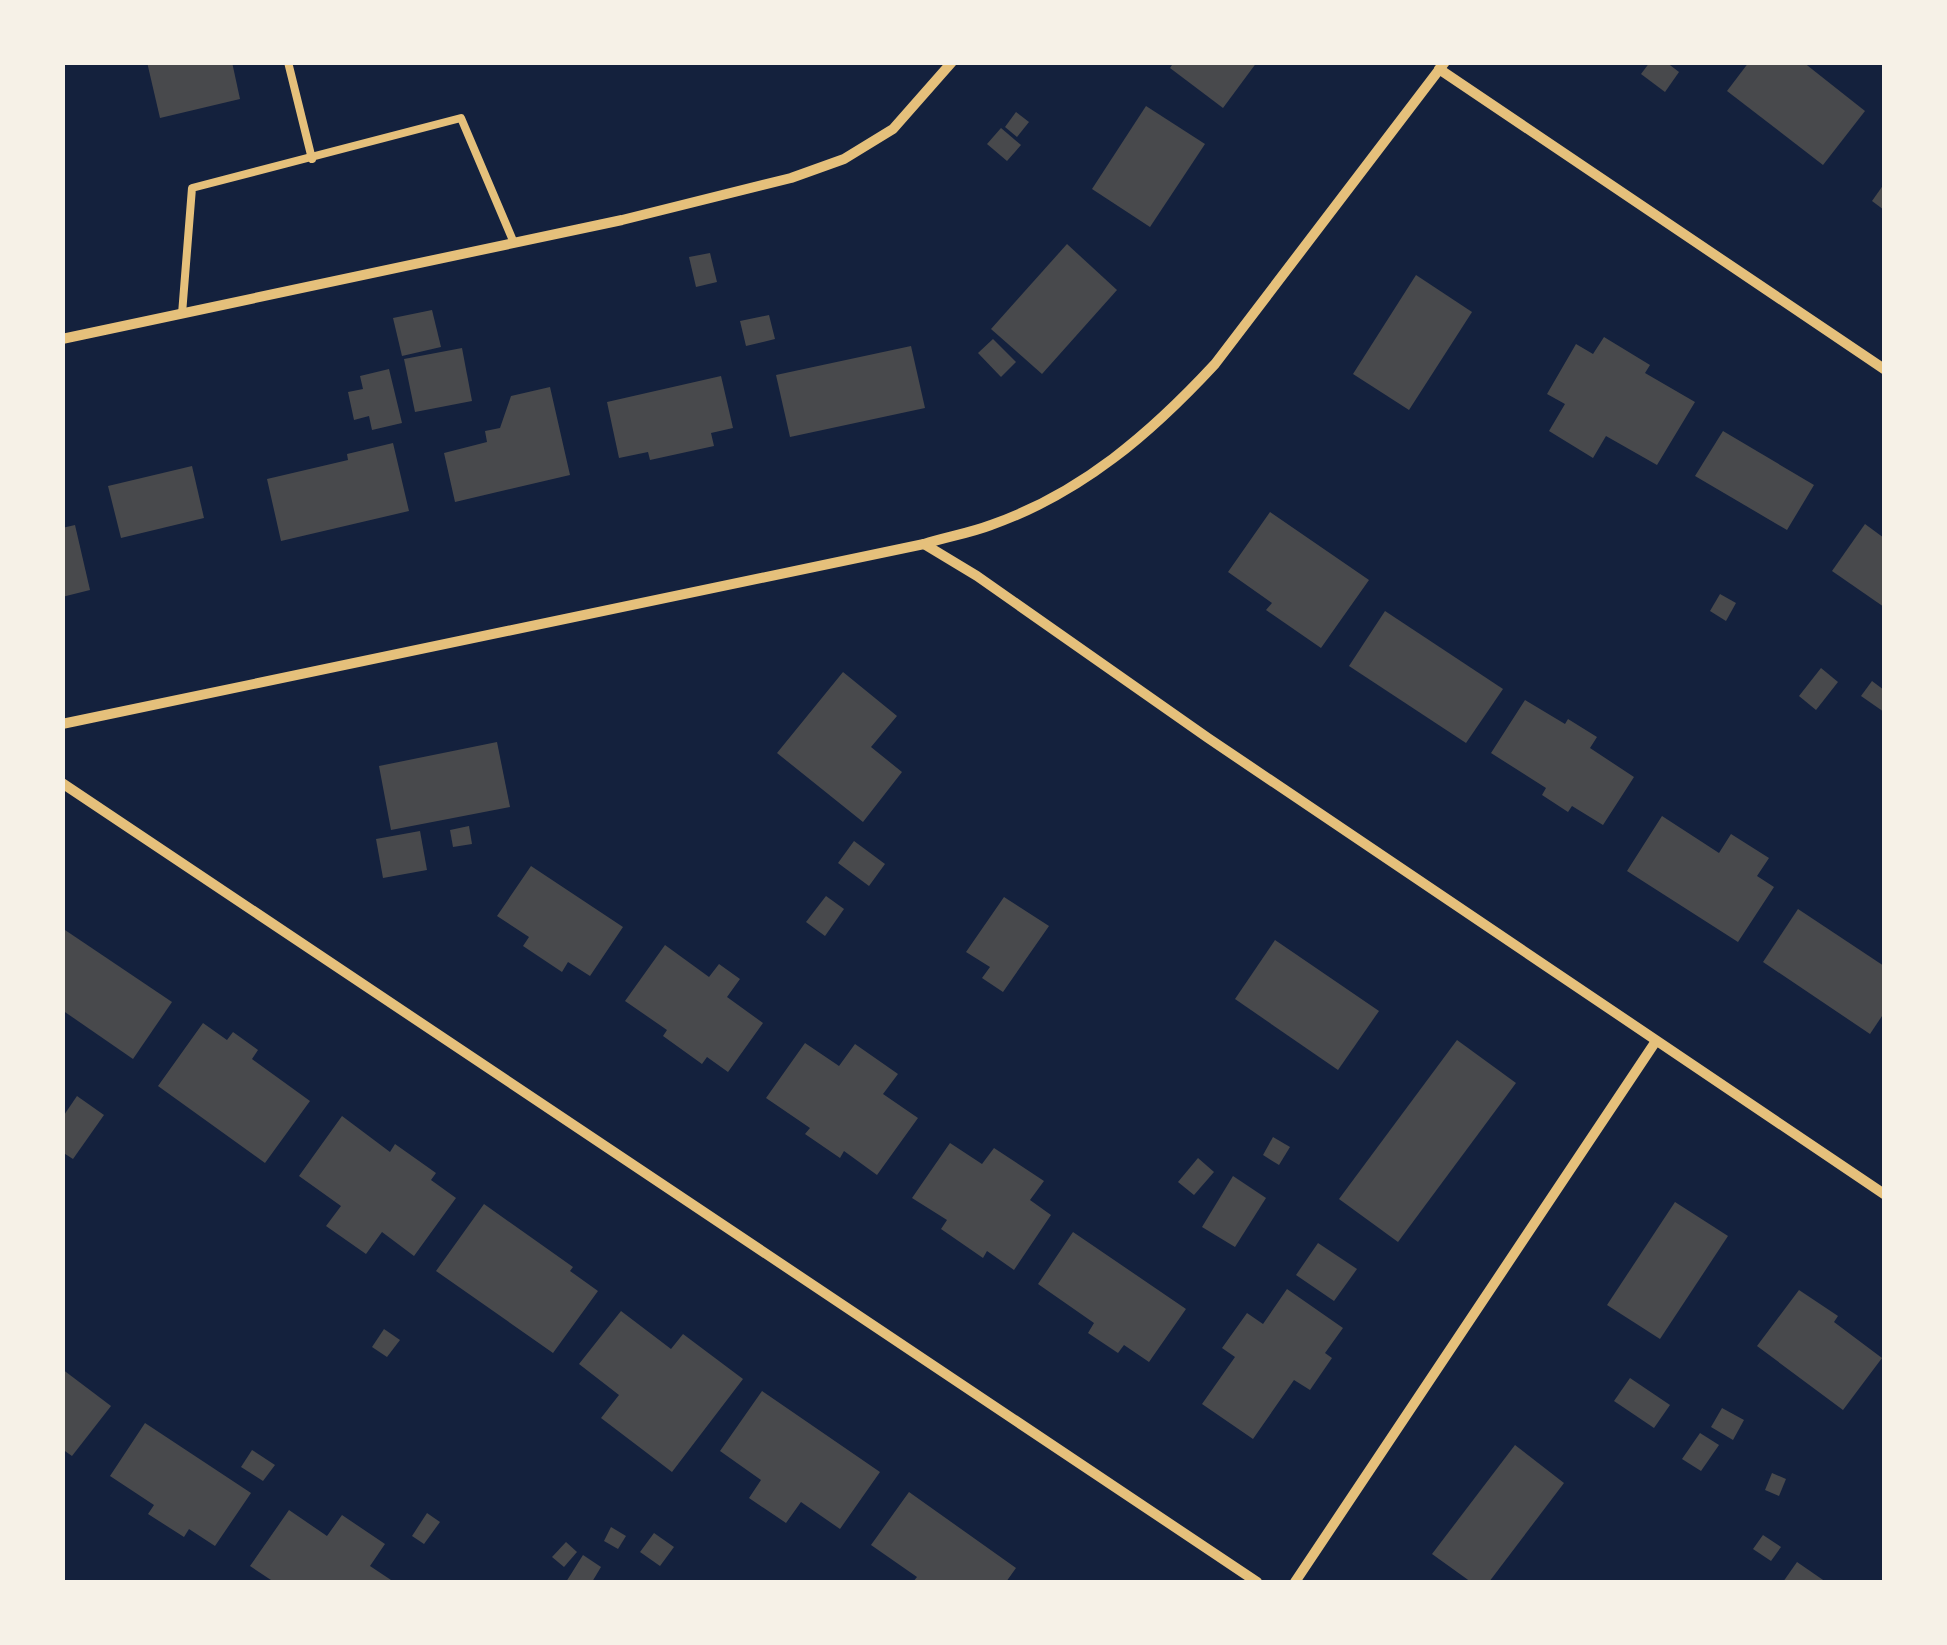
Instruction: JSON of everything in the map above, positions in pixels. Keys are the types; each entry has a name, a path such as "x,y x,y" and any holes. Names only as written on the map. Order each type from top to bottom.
{"street":[{"path":"62,339 514,244 791,178 844,158 893,129 952,62"},
{"path":"62,724 924,544 992,525 1050,499 1128,450 1216,364 1442,66 1884,369"},
{"path":"924,544 977,576 1208,738 1884,1194"},
{"path":"62,783 1258,1582"},
{"path":"1295,1582 1656,1041"}],"lane":[{"path":"288,62 312,160"},
{"path":"182,314 192,188 312,160 461,118 514,244"}],"building":[{"path":"147,62 232,62 240,99 160,118"},
{"path":"1174,62 1257,62 1223,108 1170,68"},
{"path":"1650,62 1666,62 1679,72 1665,92 1641,74"},
{"path":"1749,62 1803,62 1865,111 1823,165 1727,91"},
{"path":"1146,106 1205,144 1150,227 1092,189"},
{"path":"1016,112 1029,122 1017,137 1005,127"},
{"path":"1001,128 1021,145 1007,161 987,144"},
{"path":"1884,184 1884,210 1872,201"},
{"path":"1067,244 1117,290 1042,374 991,329"},
{"path":"710,253 717,282 696,287 689,257"},
{"path":"1416,275 1472,312 1409,410 1353,374"},
{"path":"432,310 441,347 402,356 393,318"},
{"path":"769,315 775,339 746,346 740,321"},
{"path":"1604,337 1650,365 1645,373 1695,402 1657,465 1606,436 1593,458 1549,431 1565,404 1547,394 1576,344 1593,354"},
{"path":"993,339 1016,362 1001,377 978,353"},
{"path":"911,346 925,408 790,437 776,375"},
{"path":"462,348 472,401 415,412 404,359"},
{"path":"389,369 402,423 372,430 369,416 354,420 348,392 363,389 360,376"},
{"path":"721,376 733,428 711,433 714,446 650,460 648,452 619,458 607,402"},
{"path":"550,387 570,475 455,502 444,453 487,442 485,431 500,428 511,396"},
{"path":"1723,431 1814,485 1787,530 1695,476"},
{"path":"393,443 409,511 281,541 267,479 348,460 347,454"},
{"path":"192,466 204,518 121,538 108,486"},
{"path":"1270,512 1369,580 1321,648 1266,610 1272,603 1228,572"},
{"path":"1865,524 1884,538 1884,607 1832,571"},
{"path":"75,525 90,590 62,597 62,528"},
{"path":"1720,594 1736,603 1726,621 1710,611"},
{"path":"1385,611 1503,689 1466,743 1349,666"},
{"path":"1821,668 1838,682 1816,710 1799,696"},
{"path":"843,672 897,716 871,747 902,772 863,822 777,753"},
{"path":"1872,681 1884,690 1884,712 1861,696"},
{"path":"1525,700 1565,724 1568,719 1597,737 1590,748 1634,777 1603,825 1572,806 1568,812 1542,795 1546,788 1491,753"},
{"path":"497,742 510,807 391,830 379,766"},
{"path":"1662,816 1719,853 1731,834 1769,858 1757,876 1774,887 1738,942 1627,871"},
{"path":"469,826 472,844 453,847 450,830"},
{"path":"420,831 427,870 383,878 376,839"},
{"path":"854,841 885,864 869,886 838,863"},
{"path":"531,866 623,927 590,976 568,962 562,972 523,946 529,937 497,916"},
{"path":"826,896 844,909 825,936 806,922"},
{"path":"1004,897 1049,926 1003,992 982,978 990,967 966,952"},
{"path":"1798,909 1884,966 1884,1013 1870,1034 1763,962"},
{"path":"62,928 172,1002 133,1059 62,1010"},
{"path":"1275,940 1379,1011 1338,1070 1235,999"},
{"path":"665,945 709,977 719,964 740,979 727,997 763,1023 728,1072 707,1057 702,1064 663,1036 667,1030 625,1001"},
{"path":"203,1023 227,1040 233,1032 258,1050 252,1059 310,1101 265,1163 158,1086"},
{"path":"1457,1040 1516,1083 1398,1242 1339,1199"},
{"path":"805,1043 839,1066 855,1044 898,1074 883,1094 918,1118 877,1175 844,1151 840,1158 805,1134 810,1128 766,1098"},
{"path":"77,1096 104,1115 73,1159 62,1152 62,1118"},
{"path":"342,1116 390,1152 395,1144 436,1173 431,1180 456,1198 414,1256 382,1232 366,1254 326,1226 341,1206 299,1176"},
{"path":"1273,1137 1290,1147 1279,1165 1263,1155"},
{"path":"950,1143 982,1164 994,1148 1044,1181 1030,1200 1051,1215 1014,1270 987,1251 983,1258 941,1229 947,1220 912,1198"},
{"path":"1198,1158 1214,1172 1194,1195 1178,1182"},
{"path":"1233,1176 1266,1198 1235,1247 1202,1227"},
{"path":"1675,1202 1728,1236 1660,1339 1607,1305"},
{"path":"484,1204 573,1267 570,1271 598,1291 553,1353 436,1271"},
{"path":"1073,1232 1186,1309 1149,1362 1124,1345 1118,1353 1088,1333 1094,1323 1038,1284"},
{"path":"1318,1243 1357,1269 1334,1301 1296,1275"},
{"path":"1287,1289 1343,1328 1325,1353 1332,1358 1310,1390 1294,1380 1253,1439 1202,1404 1235,1357 1222,1348 1247,1313 1263,1324"},
{"path":"1799,1290 1838,1316 1834,1322 1882,1358 1843,1410 1757,1346"},
{"path":"621,1311 671,1349 683,1334 743,1379 672,1472 601,1418 619,1395 579,1364"},
{"path":"384,1329 400,1340 387,1357 372,1347"},
{"path":"62,1369 111,1406 72,1456 62,1449"},
{"path":"1630,1378 1670,1405 1654,1428 1614,1401"},
{"path":"762,1391 880,1472 840,1529 801,1502 786,1523 749,1498 761,1480 720,1451"},
{"path":"1722,1408 1744,1420 1733,1440 1711,1427"},
{"path":"145,1423 251,1493 215,1546 189,1529 184,1537 148,1514 154,1505 110,1476"},
{"path":"1700,1433 1719,1445 1701,1471 1682,1459"},
{"path":"1515,1445 1564,1483 1489,1582 1471,1582 1432,1554"},
{"path":"252,1450 275,1465 263,1481 241,1467"},
{"path":"1772,1473 1786,1479 1779,1496 1765,1490"},
{"path":"909,1492 1016,1568 1006,1582 913,1582 917,1577 871,1545"},
{"path":"289,1510 327,1536 342,1515 385,1544 370,1566 394,1582 274,1582 250,1566"},
{"path":"427,1513 440,1522 424,1544 412,1536"},
{"path":"611,1527 626,1536 618,1549 604,1541"},
{"path":"654,1533 674,1547 660,1566 640,1552"},
{"path":"1763,1535 1781,1547 1771,1561 1753,1549"},
{"path":"566,1542 577,1552 564,1567 552,1557"},
{"path":"583,1555 601,1567 592,1582 566,1582"},
{"path":"1797,1562 1826,1582 1783,1582"}]}
